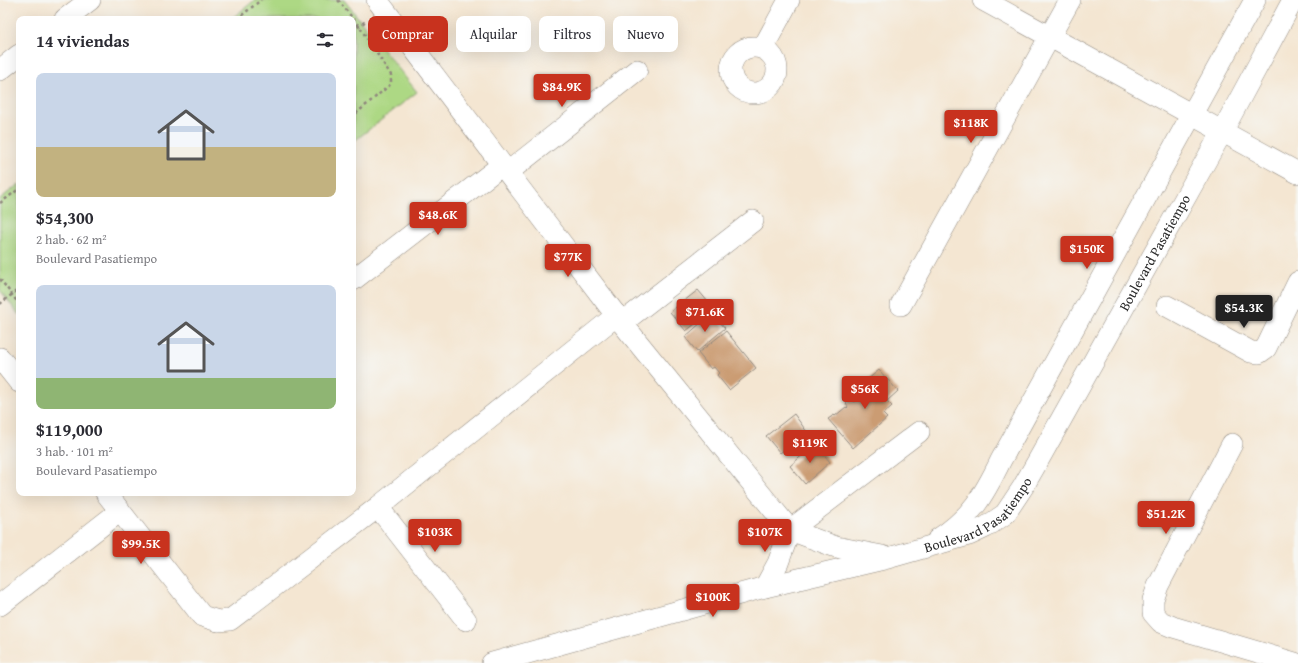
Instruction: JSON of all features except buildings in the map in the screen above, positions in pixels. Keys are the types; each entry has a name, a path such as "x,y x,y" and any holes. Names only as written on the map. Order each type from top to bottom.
{"street":[{"path":"69,16 90,0"},
{"path":"763,48 789,0"},
{"path":"983,0 1298,173"},
{"path":"901,305 1070,0"},
{"name":"Boulevard Pasatiempo","path":"926,547 953,529 971,512 986,491 1001,460 1256,0"},
{"name":"Boulevard Pasatiempo","path":"926,547 969,535 986,527 1005,514 1023,487 1222,132 1293,0"},
{"path":"384,3 505,168 620,319 790,530 836,547 888,558"},
{"path":"0,70 16,57"},
{"path":"356,278 637,70"},
{"path":"108,496 202,616 218,621 230,620 240,614 620,319 753,221"},
{"path":"1167,306 1251,352 1258,353 1266,348 1298,282"},
{"path":"0,358 16,378"},
{"path":"765,587 778,564 790,530 919,432"},
{"path":"1232,444 1158,586 1153,600 1153,613 1162,622 1173,627 1295,663"},
{"path":"378,507 466,620"},
{"path":"0,605 120,511"},
{"path":"492,663 765,587 888,558 926,547"}],"path":[{"path":"241,16 261,0"},
{"path":"338,0 351,16"},
{"path":"356,22 391,75 391,84 356,113"},
{"path":"0,203 16,191"},
{"path":"0,279 16,300"},
{"path":"0,304 16,292"}],"green space":[{"path":"255,0 344,0 368,30 368,52 385,52 417,92 356,140 356,16 235,16"},
{"path":"16,186 16,311 0,290 0,199"}]}
